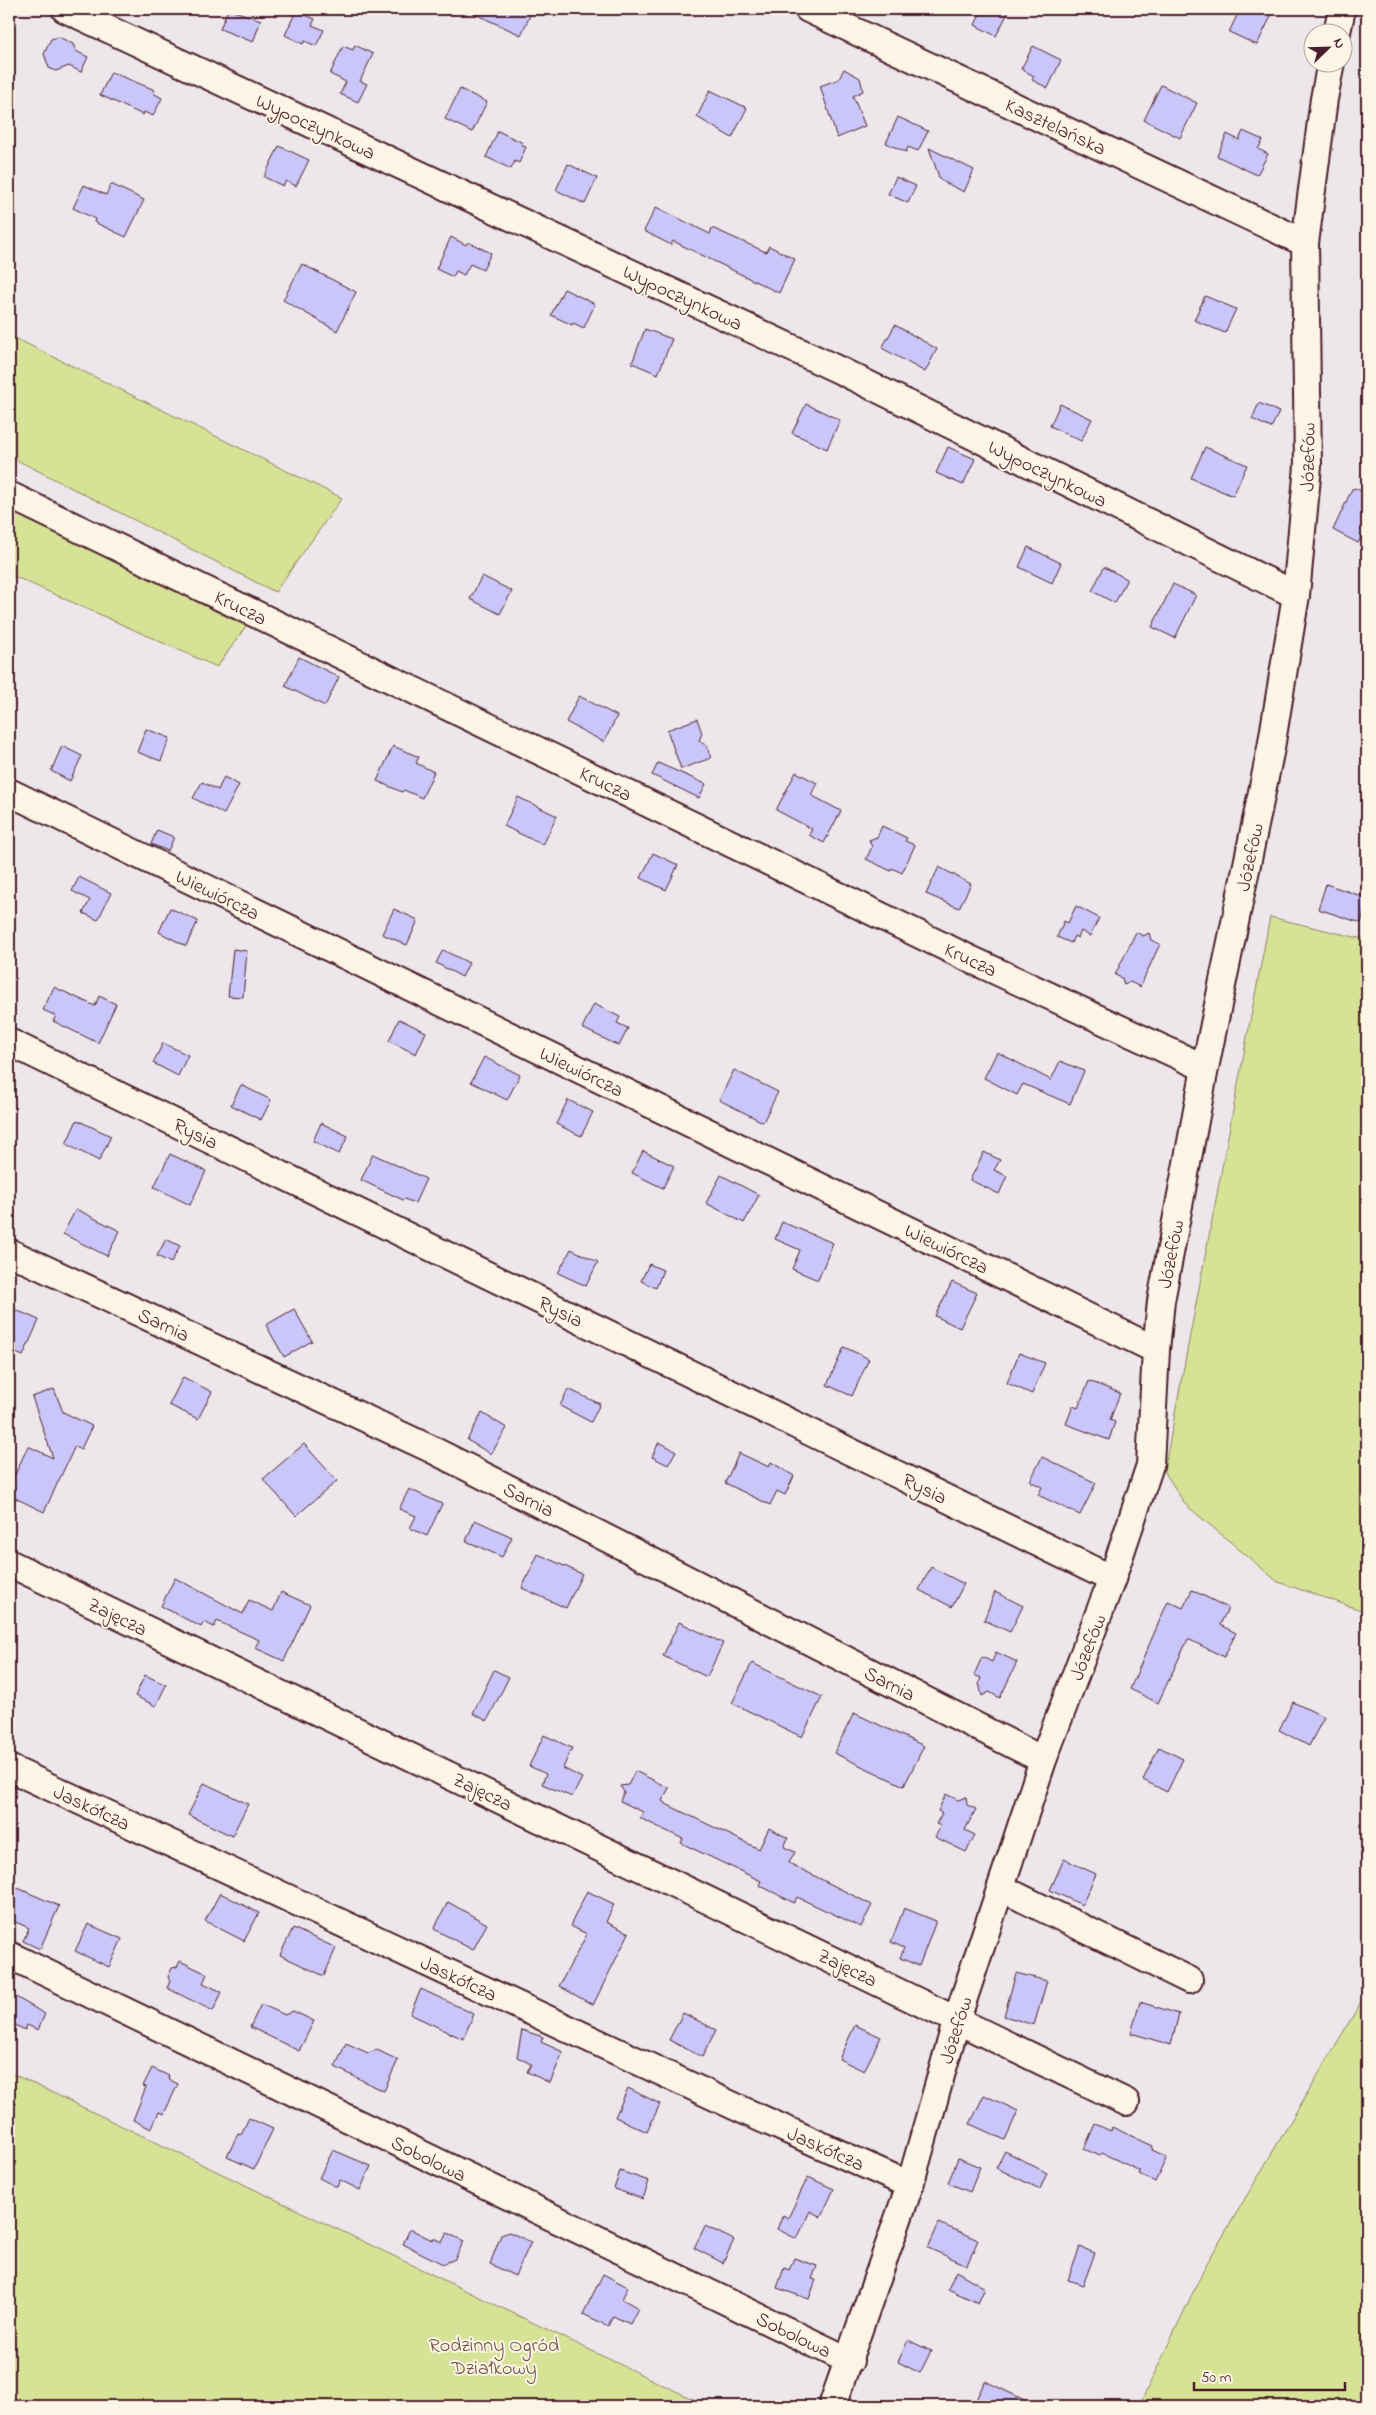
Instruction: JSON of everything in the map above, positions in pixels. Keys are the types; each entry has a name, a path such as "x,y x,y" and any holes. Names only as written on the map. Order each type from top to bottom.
{"street":[{"name":"Wypoczynkowa","path":"65,9 839,370 1296,595"},
{"name":"Kasztelańska","path":"808,9 1304,243"},
{"path":"1339,22 1342,9"},
{"name":"Józefów","path":"832,2406 850,2360 910,2185 957,2020 1043,1760 1112,1580 1150,1465 1156,1350 1161,1301 1205,1068 1271,748 1296,595 1308,466 1304,243 1329,72"},
{"name":"Krucza","path":"9,494 970,959 1205,1068"},
{"name":"Wiewiórcza","path":"9,792 1156,1350"},
{"name":"Rysia","path":"9,1042 1112,1580"},
{"name":"Sarnia","path":"9,1252 431,1449 1043,1760"},
{"name":"Zajęcza","path":"9,1563 1126,2102"},
{"name":"Jaskółcza","path":"9,1768 749,2113 910,2185"},
{"path":"1000,1888 1189,1980"},
{"name":"Sobolowa","path":"9,1955 850,2360"}],"green space":[{"path":"9,335 342,498 275,592 9,456"},
{"path":"9,510 246,626 217,667 9,574"},
{"path":"1270,917 1367,940 1367,1612 1278,1582 1185,1504 1164,1471"},
{"path":"1367,1992 1367,2406 1139,2406 1207,2263"},
{"name":"Rodzinny Ogród Działkowy","path":"9,2072 707,2406 9,2406"}],"building":[{"path":"228,9 261,20 253,42 220,29"},
{"path":"464,9 533,9 521,35"},
{"path":"982,9 1010,9 996,36 975,25"},
{"path":"1240,9 1262,9 1272,14 1257,45 1229,32"},
{"path":"296,11 315,19 312,25 324,30 316,46 305,41 303,44 285,35"},
{"path":"59,37 73,44 76,51 88,57 81,72 69,66 56,71 49,68 44,54 51,39"},
{"path":"355,45 373,54 360,81 367,84 358,102 340,94 346,82 330,74 343,46 353,50"},
{"path":"1033,46 1061,60 1048,88 1032,80 1034,76 1021,69"},
{"path":"844,69 860,78 863,91 853,96 865,126 837,138 820,86 839,79"},
{"path":"111,72 155,90 153,93 162,98 153,116 144,112 143,115 100,95"},
{"path":"1161,85 1197,103 1180,138 1144,120"},
{"path":"460,89 487,102 472,132 445,119"},
{"path":"710,90 747,108 732,138 697,117"},
{"path":"898,117 928,131 918,151 908,147 906,152 886,143"},
{"path":"498,131 523,143 522,145 526,147 519,163 515,161 511,169 486,157"},
{"path":"1243,131 1263,140 1258,149 1268,154 1257,175 1217,156 1227,134 1239,140"},
{"path":"279,146 309,160 296,186 286,181 283,186 264,177"},
{"path":"929,148 974,170 964,192 940,180"},
{"path":"568,164 597,178 585,204 556,190"},
{"path":"896,177 916,186 908,203 888,194"},
{"path":"111,184 144,200 126,237 94,222 95,219 73,208 84,185 106,195"},
{"path":"656,207 710,234 712,228 766,252 769,246 795,259 779,293 673,241 671,245 644,231"},
{"path":"451,237 466,245 468,242 491,253 483,270 470,264 464,275 456,271 453,277 436,269"},
{"path":"302,264 356,292 337,331 283,300"},
{"path":"564,289 595,304 584,328 573,323 572,325 551,315"},
{"path":"1205,296 1236,309 1225,333 1194,320"},
{"path":"895,325 937,349 925,372 882,348"},
{"path":"645,329 672,339 658,374 632,363"},
{"path":"1259,403 1279,412 1271,428 1252,419"},
{"path":"806,404 840,420 827,449 792,433"},
{"path":"1060,404 1092,419 1081,441 1050,426"},
{"path":"948,447 975,459 963,485 936,473"},
{"path":"1205,447 1247,465 1233,496 1191,478"},
{"path":"1355,488 1367,494 1367,524 1358,543 1333,530 1352,489"},
{"path":"1028,547 1061,563 1052,583 1019,567"},
{"path":"1104,567 1127,579 1115,603 1092,591"},
{"path":"482,576 512,591 500,614 470,599"},
{"path":"1173,584 1196,595 1175,638 1152,627"},
{"path":"299,657 339,677 325,706 285,686"},
{"path":"579,696 617,716 604,742 566,722"},
{"path":"697,719 702,733 699,741 706,745 711,758 681,769 667,730"},
{"path":"146,729 170,738 161,761 137,752"},
{"path":"62,746 82,756 70,781 51,771"},
{"path":"393,746 419,757 416,763 434,772 422,798 377,781"},
{"path":"658,763 706,784 699,798 652,775"},
{"path":"796,772 817,783 811,795 841,811 824,843 809,835 812,829 776,810"},
{"path":"224,777 239,785 224,814 193,798 202,782 218,790"},
{"path":"518,797 557,816 543,845 504,826"},
{"path":"882,826 907,838 905,841 915,845 902,873 892,868 891,871 866,859 872,847 869,840 877,837"},
{"path":"157,830 174,837 168,851 151,844"},
{"path":"653,853 678,865 666,890 641,878"},
{"path":"939,867 971,884 959,908 926,894"},
{"path":"79,877 111,893 98,920 83,913 90,900 72,891"},
{"path":"1326,884 1367,898 1361,923 1318,909"},
{"path":"1076,906 1099,918 1090,936 1081,931 1078,938 1074,936 1071,943 1057,937 1064,921 1068,923"},
{"path":"170,908 198,921 186,946 159,932"},
{"path":"394,909 418,920 407,945 382,934"},
{"path":"1136,932 1143,936 1149,933 1151,940 1160,944 1140,987 1130,982 1124,985 1122,978 1115,975"},
{"path":"233,949 247,951 243,997 228,996"},
{"path":"443,950 469,963 462,977 436,963"},
{"path":"54,987 95,1006 99,996 116,1004 98,1043 53,1021 56,1016 43,1010"},
{"path":"594,1004 620,1017 617,1023 628,1028 619,1046 582,1028"},
{"path":"399,1019 426,1032 416,1054 389,1041"},
{"path":"163,1043 188,1055 178,1076 153,1063"},
{"path":"997,1052 1051,1080 1060,1061 1084,1071 1070,1104 1023,1084 1017,1095 984,1078"},
{"path":"484,1057 520,1075 507,1100 471,1082"},
{"path":"734,1070 778,1092 763,1122 719,1100"},
{"path":"241,1085 271,1100 261,1120 231,1105"},
{"path":"568,1100 593,1112 581,1136 556,1124"},
{"path":"77,1120 111,1136 99,1161 66,1144"},
{"path":"321,1123 348,1136 339,1154 313,1141"},
{"path":"643,1151 674,1166 663,1188 632,1173"},
{"path":"984,1152 1000,1160 994,1170 1007,1176 999,1194 970,1180"},
{"path":"170,1154 206,1171 190,1205 154,1187"},
{"path":"373,1154 426,1179 415,1203 403,1200 361,1180"},
{"path":"721,1175 759,1195 744,1223 706,1203"},
{"path":"76,1209 120,1231 107,1256 63,1234"},
{"path":"782,1222 833,1243 818,1280 792,1269 800,1250 775,1239"},
{"path":"166,1239 180,1246 171,1263 157,1256"},
{"path":"571,1249 598,1262 586,1286 558,1273"},
{"path":"649,1264 663,1270 656,1288 641,1281"},
{"path":"952,1282 977,1293 960,1328 935,1316"},
{"path":"9,1307 39,1320 23,1356 9,1350"},
{"path":"294,1309 312,1341 284,1357 266,1325"},
{"path":"844,1347 869,1359 852,1396 827,1385"},
{"path":"1019,1353 1045,1363 1032,1394 1007,1383"},
{"path":"183,1377 212,1392 198,1419 169,1405"},
{"path":"1089,1381 1120,1393 1110,1420 1115,1422 1109,1440 1066,1424 1073,1406 1078,1408"},
{"path":"54,1389 63,1412 92,1426 81,1449 75,1446 44,1512 9,1495 9,1488 28,1446 53,1458 32,1397"},
{"path":"568,1389 600,1404 591,1422 560,1406"},
{"path":"482,1413 507,1428 491,1454 467,1440"},
{"path":"659,1442 676,1451 668,1465 652,1457"},
{"path":"304,1444 337,1481 296,1516 263,1479"},
{"path":"739,1453 769,1467 771,1462 794,1476 785,1495 777,1491 770,1505 725,1483"},
{"path":"1042,1457 1096,1483 1080,1515 1038,1495 1042,1487 1030,1481"},
{"path":"409,1489 442,1504 427,1536 410,1528 416,1516 399,1509"},
{"path":"475,1520 512,1537 502,1557 466,1541"},
{"path":"538,1554 582,1574 566,1608 522,1588"},
{"path":"931,1567 964,1584 952,1607 919,1590"},
{"path":"175,1578 243,1614 249,1600 273,1611 281,1592 310,1605 284,1661 255,1648 259,1640 217,1621 214,1627 204,1622 201,1627 161,1606"},
{"path":"1192,1590 1228,1608 1220,1625 1236,1633 1224,1657 1188,1639 1158,1703 1130,1689 1168,1601 1183,1608"},
{"path":"995,1592 1023,1606 1010,1632 984,1620"},
{"path":"679,1622 723,1643 707,1677 663,1656"},
{"path":"996,1652 1017,1662 1000,1698 989,1692 982,1696 979,1683 981,1678 974,1675 982,1657 992,1662"},
{"path":"752,1663 822,1697 802,1737 732,1703"},
{"path":"494,1670 509,1677 487,1721 473,1713"},
{"path":"145,1675 166,1685 156,1706 135,1696"},
{"path":"1293,1702 1324,1717 1309,1746 1279,1730"},
{"path":"854,1713 924,1746 904,1786 834,1753"},
{"path":"544,1735 572,1748 563,1768 582,1778 572,1797 542,1784 546,1774 529,1766"},
{"path":"1159,1747 1183,1759 1167,1792 1143,1780"},
{"path":"635,1771 669,1788 662,1801 668,1805 759,1849 769,1828 788,1838 784,1847 795,1852 789,1863 872,1905 861,1927 797,1897 794,1903 759,1885 761,1881 681,1843 683,1839 640,1818 643,1812 620,1801 624,1792 620,1786 628,1785"},
{"path":"204,1783 248,1804 232,1836 188,1815"},
{"path":"946,1794 958,1800 966,1797 967,1805 976,1809 965,1830 975,1835 966,1852 935,1837 941,1826 936,1824 942,1813 938,1811"},
{"path":"1064,1859 1096,1874 1082,1905 1050,1890"},
{"path":"13,1886 59,1906 40,1949 23,1941 29,1928 9,1919 9,1896"},
{"path":"587,1891 614,1904 606,1922 629,1933 593,2005 559,1986 587,1934 570,1926"},
{"path":"220,1893 259,1913 244,1941 205,1921"},
{"path":"448,1902 487,1924 473,1950 434,1929"},
{"path":"904,1908 936,1921 919,1966 900,1958 904,1948 891,1942"},
{"path":"88,1924 122,1939 109,1967 75,1951"},
{"path":"293,1928 336,1948 324,1976 280,1955"},
{"path":"180,1961 207,1974 203,1983 222,1992 213,2011 167,1988 170,1981 168,1977 172,1968 177,1967"},
{"path":"1016,1973 1047,1981 1034,2025 1004,2016"},
{"path":"421,1989 474,2014 463,2039 410,2014"},
{"path":"14,1996 45,2014 38,2030 27,2025 25,2030 9,2022 9,2006"},
{"path":"1140,2002 1179,2014 1171,2045 1131,2033"},
{"path":"261,2004 285,2015 293,2011 314,2021 299,2051 250,2027"},
{"path":"683,2013 716,2030 702,2057 669,2040"},
{"path":"855,2025 881,2037 864,2071 839,2059"},
{"path":"522,2030 543,2037 541,2042 563,2052 550,2083 527,2072 531,2064 517,2057"},
{"path":"346,2043 368,2053 377,2050 398,2060 384,2091 335,2067"},
{"path":"152,2068 169,2076 168,2079 178,2084 164,2114 159,2112 151,2129 133,2120 146,2087 143,2086"},
{"path":"628,2088 660,2104 647,2132 615,2117"},
{"path":"984,2095 1018,2111 1005,2140 970,2124"},
{"path":"249,2118 273,2129 254,2169 227,2157 238,2133 241,2134"},
{"path":"1095,2124 1111,2131 1112,2127 1153,2146 1152,2150 1167,2157 1155,2182 1139,2174 1140,2171 1102,2153 1100,2156 1084,2149"},
{"path":"333,2150 371,2166 360,2190 340,2180 337,2187 319,2178"},
{"path":"1005,2151 1047,2173 1040,2189 996,2168"},
{"path":"958,2158 980,2167 970,2192 948,2183"},
{"path":"620,2171 649,2181 643,2199 614,2189"},
{"path":"808,2177 834,2189 821,2217 810,2211 797,2239 777,2229 783,2215 788,2218"},
{"path":"939,2223 978,2240 967,2265 928,2248"},
{"path":"705,2226 734,2240 723,2263 694,2248"},
{"path":"410,2229 432,2240 433,2238 442,2242 447,2233 464,2241 455,2259 443,2264 403,2244"},
{"path":"509,2232 531,2242 515,2276 490,2264 501,2235"},
{"path":"1080,2247 1095,2253 1083,2285 1068,2280"},
{"path":"794,2258 817,2266 812,2279 816,2280 809,2299 777,2288 784,2268 789,2270"},
{"path":"956,2271 985,2288 978,2303 948,2289"},
{"path":"603,2274 628,2287 622,2299 638,2308 630,2324 613,2316 608,2326 583,2314"},
{"path":"908,2340 931,2351 920,2373 898,2362"},
{"path":"985,2381 1037,2406 973,2406"}]}
